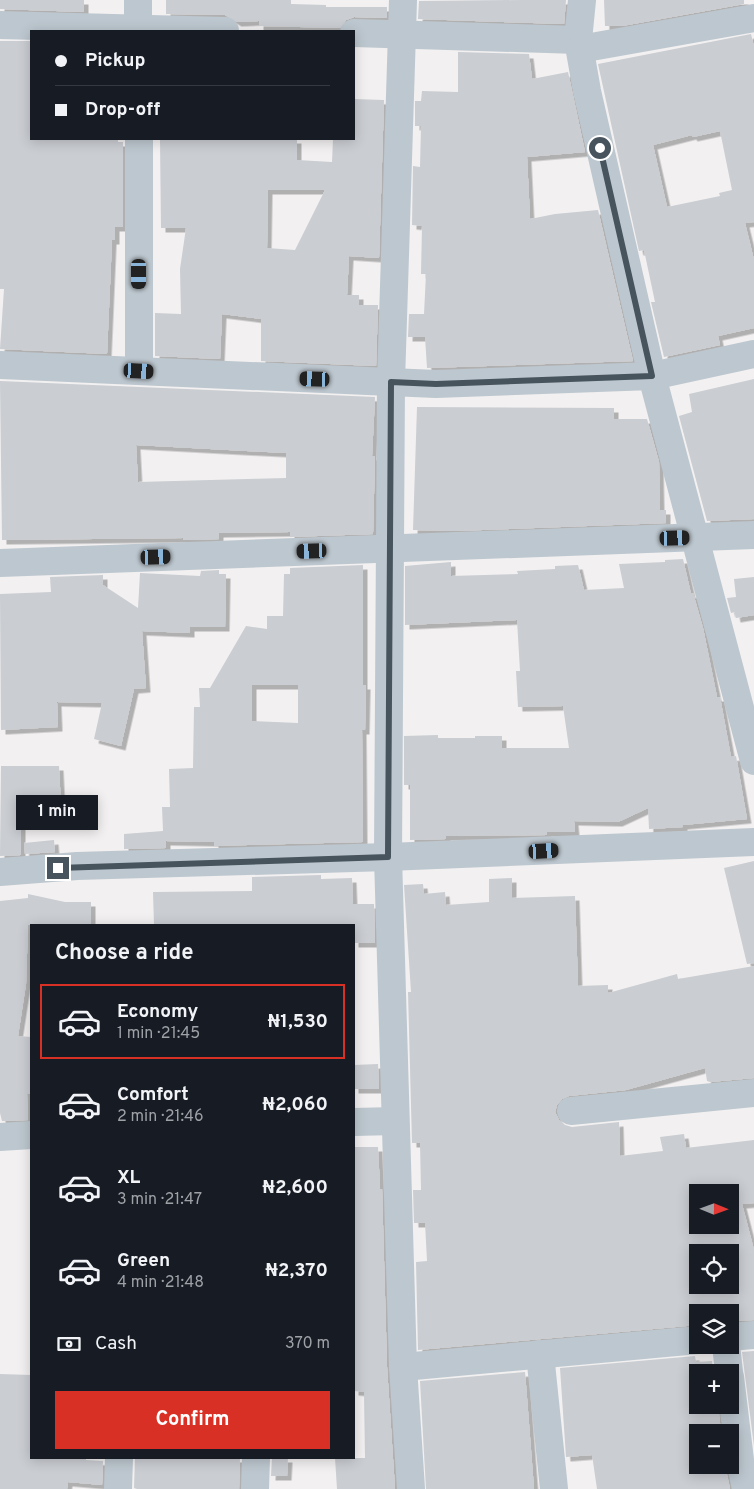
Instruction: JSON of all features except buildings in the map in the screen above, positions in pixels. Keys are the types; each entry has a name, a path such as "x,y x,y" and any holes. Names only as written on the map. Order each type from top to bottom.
{"street":[{"path":"138,0 138,30"},
{"path":"402,0 391,382 388,857 403,1367 411,1489"},
{"path":"582,0 579,44 652,376 694,538 743,682 754,761"},
{"path":"355,33 579,44 754,18"},
{"path":"0,25 115,30"},
{"path":"139,140 139,371"},
{"path":"0,365 436,384 652,376 754,354"},
{"path":"0,563 694,538 754,534"},
{"path":"0,872 77,866 388,857 754,842"},
{"path":"571,1111 754,1093"},
{"path":"355,1122 396,1121"},
{"path":"0,1137 30,1135"},
{"path":"739,1336 754,1335"},
{"path":"403,1367 689,1341"},
{"path":"540,1354 554,1489"},
{"path":"734,1414 740,1460 746,1489"},
{"path":"118,1489 119,1459"},
{"path":"255,1489 256,1459"}],"route":[{"path":"58,868 388,857 391,382 436,384 652,376 600,148"}]}
